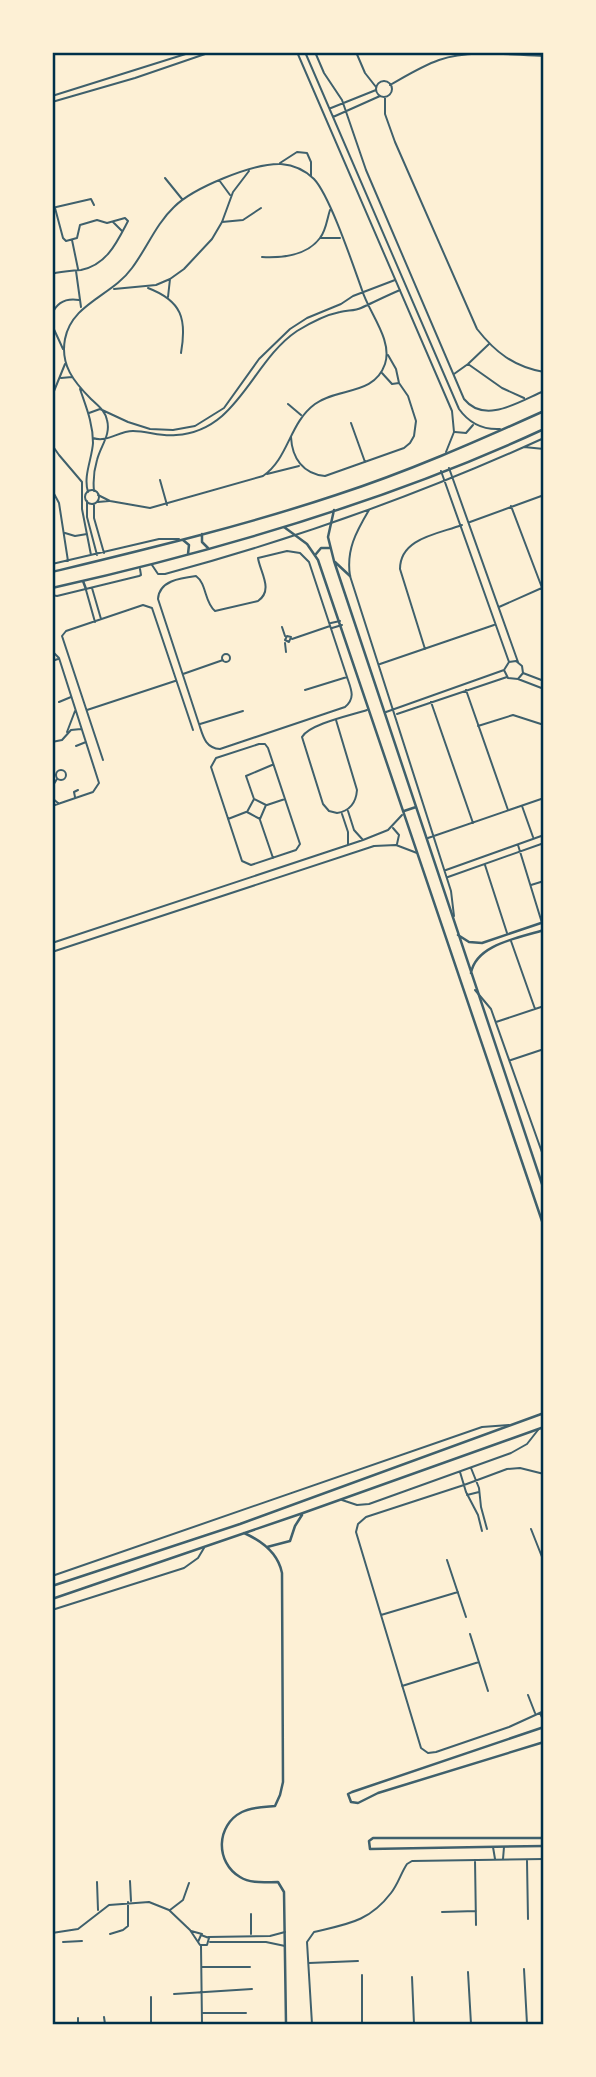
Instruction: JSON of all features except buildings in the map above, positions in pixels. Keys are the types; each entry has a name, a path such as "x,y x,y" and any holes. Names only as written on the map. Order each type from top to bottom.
{"street":[{"path":"52,96 192,52"},
{"path":"52,102 211,52"},
{"path":"297,52 452,411 454,432 444,455"},
{"path":"305,52 459,409 473,424 488,429 505,429"},
{"path":"314,52 324,74 344,105 366,170 464,400 474,409 491,412 544,391"},
{"path":"356,52 365,73 380,96"},
{"path":"390,85 429,64 460,55 544,56"},
{"path":"329,108 344,105 376,89 383,81 390,85"},
{"path":"98,83 100,88"},
{"path":"385,97 391,92 390,85"},
{"path":"333,117 380,96 385,97"},
{"path":"385,97 385,114 395,142 473,321 489,344 516,364 544,372"},
{"path":"279,164 297,152 307,153 311,162 311,176"},
{"path":"97,555 87,517 85,496 88,492 87,479 93,438 89,413 65,363 64,349 69,328 81,309 113,289 137,262 168,213 182,200 219,180 279,164 295,167 311,176 320,187 366,304 383,336 399,383 415,413 416,429 404,448 325,476 312,473 302,466 293,452 290,436"},
{"path":"113,289 147,287 170,279 204,249 222,222 231,196 249,170"},
{"path":"165,178 182,200"},
{"path":"219,180 231,196"},
{"path":"52,274 91,267 107,257 127,219 105,223 97,220 80,225 78,237 66,241 62,238 54,208 91,199 94,205"},
{"path":"362,203 369,200"},
{"path":"222,222 243,220 261,208"},
{"path":"320,239 330,209"},
{"path":"113,221 122,231"},
{"path":"262,257 278,258 295,254 320,239 342,238"},
{"path":"72,240 81,309"},
{"path":"168,298 170,279"},
{"path":"79,388 103,410 128,422 161,430 184,429 206,421 224,408 259,359 279,338 307,318 353,296 396,280"},
{"path":"147,287 168,298 178,308 184,320 185,333 181,353"},
{"path":"93,438 106,439 126,431 162,435 187,434 209,426 228,412 261,366 286,340 316,320 339,312 360,309 400,290"},
{"path":"52,314 65,301 80,300"},
{"path":"52,325 64,349"},
{"path":"453,374 489,344"},
{"path":"263,476 280,464 290,436 302,416 313,405 328,397 370,384 381,372 387,354"},
{"path":"52,396 65,363"},
{"path":"468,364 502,388 526,399"},
{"path":"381,372 392,384 399,383"},
{"path":"60,378 72,377"},
{"path":"288,404 302,416"},
{"path":"224,408 228,412"},
{"path":"89,413 95,409 103,410"},
{"path":"94,491 97,459 106,439 108,425 103,410"},
{"path":"52,572 183,540 326,498 444,455 544,411"},
{"path":"126,431 124,427 128,422"},
{"path":"351,424 365,463"},
{"path":"454,432 466,433 473,424"},
{"path":"52,588 284,527 449,468 544,429"},
{"path":"151,564 158,574 165,574 296,536 369,510 544,438"},
{"path":"52,445 82,482 82,509 92,556"},
{"path":"523,447 544,449"},
{"path":"280,464 286,468"},
{"path":"94,491 110,501 142,508 167,505 286,468 302,466"},
{"path":"449,468 518,662 522,666 523,673 518,679"},
{"path":"441,471 509,662"},
{"path":"160,480 167,505"},
{"path":"52,490 59,503 68,562"},
{"path":"88,492 94,491"},
{"path":"98,495 94,518 104,553"},
{"path":"469,523 544,495"},
{"path":"87,501 110,501"},
{"path":"511,506 544,593"},
{"path":"334,510 329,525 330,548 334,561 475,990 544,1190"},
{"path":"369,510 351,544 350,576 445,870 453,903 453,921"},
{"path":"425,649 400,569 401,556 415,542 461,525"},
{"path":"284,527 316,555 544,1227"},
{"path":"64,533 75,536 88,534"},
{"path":"202,534 202,542 208,548"},
{"path":"52,564 159,539 183,540 189,545 188,554"},
{"path":"95,549 102,547"},
{"path":"316,555 321,548 330,548"},
{"path":"296,552 309,562 352,696 345,707 220,749 207,744 182,675 158,599 164,584 196,576 202,581 212,609 222,611 258,601 264,596 266,586 258,561 260,556 296,552"},
{"path":"334,561 350,576"},
{"path":"52,595 140,576 139,567"},
{"path":"90,579 101,620"},
{"path":"83,581 95,622"},
{"path":"498,607 543,587"},
{"path":"103,760 62,636 66,631 143,605 150,606 192,730"},
{"path":"285,641 289,642 341,623"},
{"path":"379,664 496,625"},
{"path":"282,627 286,652"},
{"path":"285,637 290,636 292,639"},
{"path":"52,651 60,658 99,783 93,792 52,806"},
{"path":"52,661 60,658"},
{"path":"182,675 223,660"},
{"path":"509,662 518,662"},
{"path":"385,712 504,670 509,662"},
{"path":"504,670 507,677"},
{"path":"523,673 544,681"},
{"path":"305,690 347,677"},
{"path":"396,715 507,677 544,689"},
{"path":"86,710 176,681"},
{"path":"466,690 508,810"},
{"path":"59,702 72,697"},
{"path":"432,702 473,823"},
{"path":"52,742 62,740 76,709"},
{"path":"336,720 357,790 354,803 341,813 328,811 323,804 302,740 305,731 336,720 370,709"},
{"path":"199,724 243,711"},
{"path":"478,726 513,715 544,725"},
{"path":"67,733 82,729"},
{"path":"76,746 87,742"},
{"path":"262,744 268,748 286,799 300,844 296,850 251,865 242,861 212,771 214,761 262,744"},
{"path":"228,819 247,812 254,799 247,774 274,765"},
{"path":"52,768 63,771 65,775 62,780 57,779"},
{"path":"52,787 58,771"},
{"path":"75,799 74,792 78,790"},
{"path":"52,798 59,804"},
{"path":"427,838 544,798"},
{"path":"254,799 266,805 286,799"},
{"path":"266,805 260,819 275,870"},
{"path":"522,805 533,838"},
{"path":"52,943 363,840 392,827 404,811 416,807"},
{"path":"348,810 356,834 363,840"},
{"path":"247,812 260,819"},
{"path":"341,813 348,832 348,845"},
{"path":"392,827 399,835 396,845"},
{"path":"445,870 544,835"},
{"path":"447,878 544,843"},
{"path":"457,933 466,941 482,943 543,922 517,844"},
{"path":"52,952 374,846 396,845 417,853"},
{"path":"273,858 279,868"},
{"path":"484,864 508,934"},
{"path":"530,885 544,881"},
{"path":"471,977 475,960 486,950 543,931"},
{"path":"511,941 535,1009"},
{"path":"482,943 481,948 486,950"},
{"path":"475,990 488,1004 496,1022 544,1158"},
{"path":"496,1022 544,1006"},
{"path":"511,1060 544,1049"},
{"path":"537,1140 544,1138"},
{"path":"540,1146 544,1144"},
{"path":"52,1586 240,1524 544,1413"},
{"path":"52,1576 482,1427 500,1424 513,1426"},
{"path":"52,1599 544,1427"},
{"path":"341,1499 357,1505 369,1504 520,1449 531,1441 538,1429"},
{"path":"470,1467 480,1491 487,1529"},
{"path":"544,1474 511,1468 393,1506 366,1517 358,1524 356,1535 418,1744 428,1753 433,1753 509,1727 544,1710"},
{"path":"460,1471 482,1531"},
{"path":"467,1495 480,1491"},
{"path":"267,1547 290,1541 303,1513"},
{"path":"531,1529 544,1562"},
{"path":"244,1534 267,1547 279,1562 282,1573 282,1787 275,1806 248,1810 232,1819 224,1832 222,1846 227,1865 238,1876 252,1882 278,1882 285,1896 286,2025"},
{"path":"52,1610 184,1568 198,1558 204,1548"},
{"path":"447,1560 467,1617"},
{"path":"380,1616 458,1592"},
{"path":"470,1634 488,1691"},
{"path":"401,1686 479,1662"},
{"path":"528,1695 535,1713"},
{"path":"540,1712 544,1722"},
{"path":"544,1727 352,1792 348,1794 348,1798 351,1802 358,1803 378,1793 544,1742"},
{"path":"544,1838 373,1838 368,1843 370,1849 544,1846"},
{"path":"493,1847 495,1860"},
{"path":"503,1860 504,1847"},
{"path":"475,1860 476,1925"},
{"path":"527,1860 528,1919"},
{"path":"312,2025 307,1942 312,1934 352,1924 371,1913 390,1895 410,1862 544,1860"},
{"path":"110,1934 128,1926 130,1881"},
{"path":"97,1882 98,1911"},
{"path":"169,1910 183,1900 189,1884"},
{"path":"52,1933 78,1929 108,1905 154,1903 169,1910 190,1930 201,1946 202,2025"},
{"path":"442,1912 476,1911"},
{"path":"251,1914 251,1936"},
{"path":"190,1930 208,1937 267,1936 286,1932"},
{"path":"198,1942 203,1935"},
{"path":"267,1936 267,1942"},
{"path":"208,1937 209,1942"},
{"path":"63,1942 82,1941"},
{"path":"201,1946 206,1946 209,1942 267,1942 286,1946"},
{"path":"308,1963 358,1961"},
{"path":"201,1967 250,1967"},
{"path":"524,1969 527,2025"},
{"path":"468,1972 471,2025"},
{"path":"362,1975 362,2025"},
{"path":"412,1977 414,2025"},
{"path":"174,1994 252,1989"},
{"path":"151,1997 151,2025"},
{"path":"202,2013 246,2013"},
{"path":"104,2017 104,2025"},
{"path":"78,2018 78,2025"}]}
